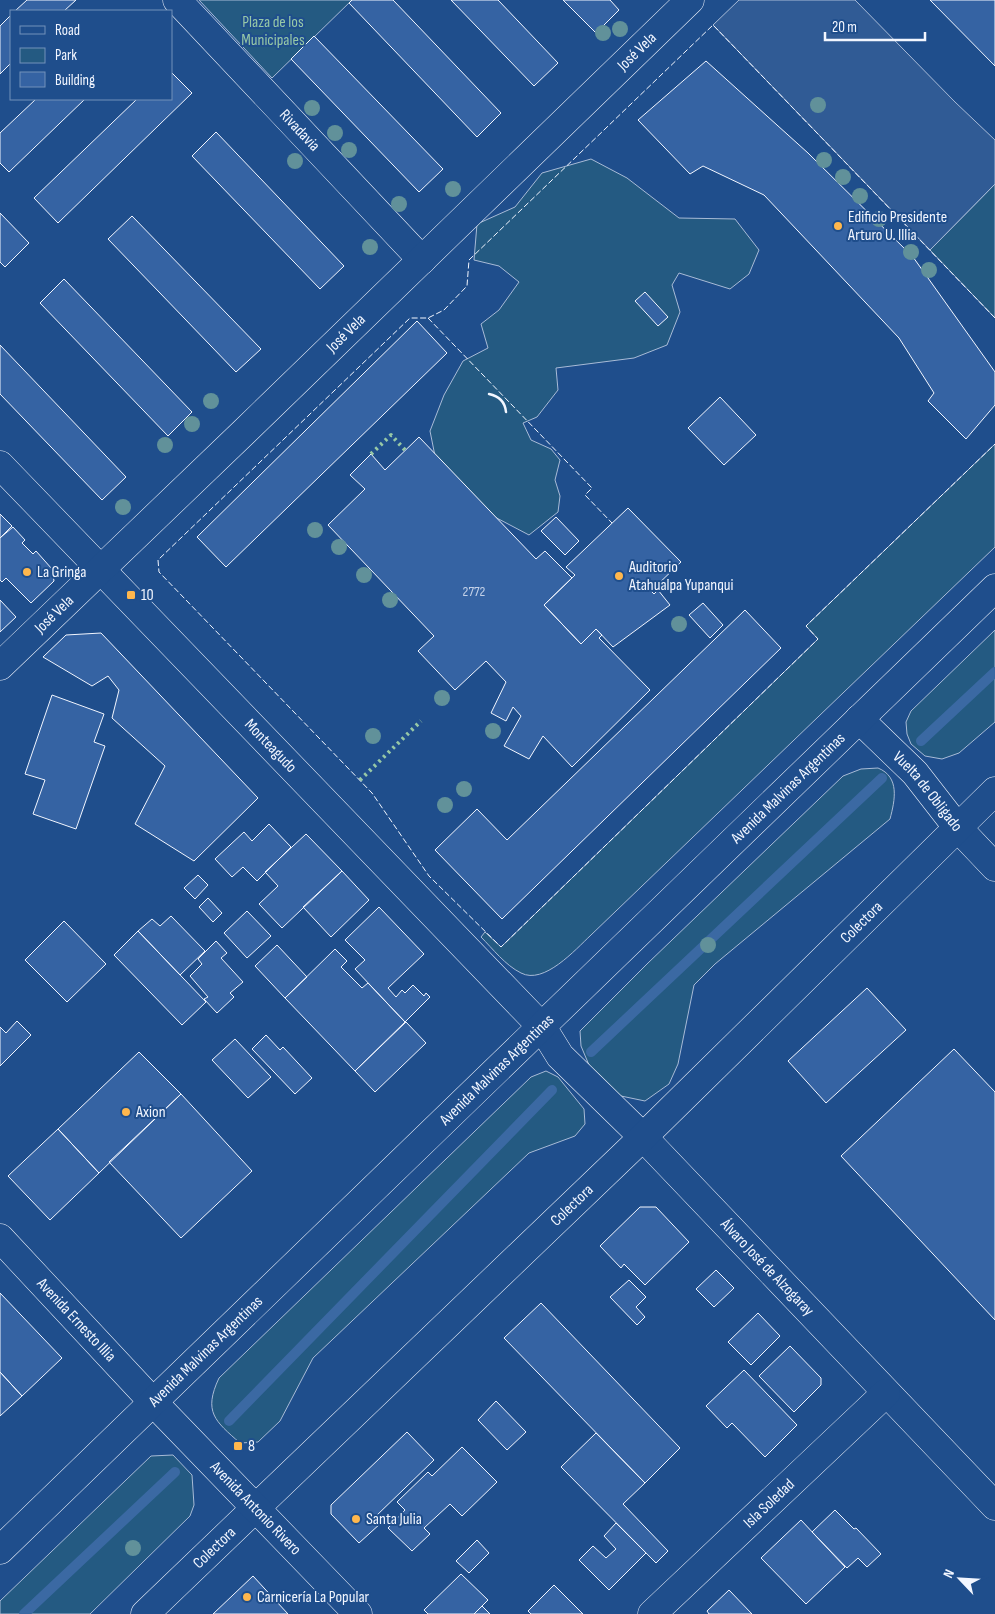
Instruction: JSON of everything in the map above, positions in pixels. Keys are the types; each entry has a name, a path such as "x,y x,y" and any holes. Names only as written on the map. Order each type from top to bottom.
{"street":[{"name":"Rivadavia","path":"177,0 422,260"},
{"name":"José Vela","path":"0,666 690,0"},
{"name":"Monteagudo","path":"0,464 542,1027"},
{"name":"Avenida Malvinas Argentinas","path":"0,1550 995,588"},
{"name":"Vuelta de Obligado","path":"859,719 915,773 957,828 995,867"},
{"name":"Colectora","path":"145,1614 643,1137 995,791"},
{"name":"Álvaro José de Alzogaray","path":"542,1027 560,1056 643,1137 995,1506"},
{"name":"Avenida Ernesto Illia","path":"0,1238 154,1402"},
{"name":"Isla Soledad","path":"652,1614 886,1393"},
{"name":"Avenida Antonio Rivero","path":"154,1402 358,1614"}],"green space":[{"name":"Plaza de los Municipales","path":"199,0 352,0 272,78"},
{"path":"591,159 627,178 679,218 735,219 759,250 749,274 730,289 679,273 672,285 680,312 667,345 634,358 556,368 558,390 537,417 523,423 531,440 551,449 560,460 555,480 560,496 558,512 529,535 472,505 437,466 430,431 444,395 463,361 488,348 481,324 499,310 519,282 499,266 474,260 477,224 515,207 542,173"},
{"path":"995,184 995,318 930,250"},
{"path":"995,444 995,547 568,957 549,970 539,974 521,973 510,966 481,937 485,932 501,947 818,639 806,626"},
{"path":"995,630 995,722 959,753 942,759 925,756 911,744 907,734 906,722 911,711"},
{"path":"878,768 890,777 893,783 894,797 890,819 715,964 694,985 678,1064 669,1084 645,1101 621,1096 589,1065 581,1046 580,1031 843,776 861,769"},
{"path":"546,1071 558,1077 584,1109 585,1124 575,1136 529,1153 313,1358 280,1421 258,1442 240,1443 218,1422 214,1415 212,1399 219,1378 531,1077"},
{"path":"173,1455 192,1475 194,1505 190,1516 90,1614 0,1614 0,1601 151,1456"}],"shaded area":[{"path":"739,0 855,0 995,140 995,184 930,250 713,25"}],"building":[{"path":"27,0 76,0 65,10 16,10"},
{"path":"352,0 393,0 501,113 477,137 349,3"},
{"path":"451,0 498,0 558,63 534,86"},
{"path":"563,0 610,0 619,10 596,33"},
{"path":"930,0 995,0 995,66"},
{"path":"10,16 10,64 0,74 0,26"},
{"path":"314,36 443,169 419,192 291,59"},
{"name":"Edificio Presidente Arturo U. Illia","path":"706,61 808,153 913,257 995,372 995,405 966,439 928,401 934,393 899,338 764,195 703,166 690,174 638,120"},
{"path":"172,73 192,93 58,223 34,198 136,100 172,100"},
{"path":"35,100 84,100 9,172 0,163 0,133"},
{"path":"216,132 344,266 320,289 192,156"},
{"path":"0,213 29,243 5,267 0,262"},
{"path":"132,216 261,349 236,372 108,239"},
{"path":"64,279 192,412 168,436 40,303"},
{"path":"645,292 668,317 658,326 635,301"},
{"path":"417,321 447,353 226,567 197,537"},
{"path":"0,345 126,477 102,500 0,394"},
{"path":"720,397 756,435 724,465 688,428"},
{"path":"419,437 536,559 545,551 572,578 544,605 581,644 596,629 602,635 599,638 650,690 572,767 543,736 529,759 504,746 521,716 513,707 506,721 491,713 506,682 486,661 455,690 418,651 434,636 328,525 365,489 350,475 371,454 385,470"},
{"name":"Auditorio Atahualpa Yupanqui","path":"628,508 681,562 651,591 654,594 658,590 670,605 613,647 596,629 581,644 544,605 575,575 566,567"},
{"path":"0,514 12,526 0,538"},
{"path":"556,517 579,541 565,555 541,531"},
{"path":"13,527 25,540 22,543 33,554 36,551 52,569 54,581 31,603 6,578 2,582 0,580 0,538"},
{"path":"0,600 16,617 0,632"},
{"path":"703,603 723,625 710,638 689,615"},
{"path":"745,610 781,648 502,919 435,850 477,809 507,840"},
{"path":"101,633 258,798 194,861 135,824 165,766 112,718 119,690 108,676 92,686 43,657 66,635"},
{"path":"52,695 104,714 94,742 105,746 76,829 33,814 45,780 25,774"},
{"path":"269,824 291,847 257,881 243,867 232,877 215,859 244,832 252,841"},
{"path":"306,834 342,871 282,928 259,904 278,886 265,872"},
{"path":"342,871 369,900 331,937 303,907"},
{"path":"198,875 208,885 195,899 184,888"},
{"path":"208,898 222,913 213,922 199,907"},
{"path":"379,907 424,954 388,988 396,997 402,990 405,993 413,985 424,996 426,993 430,997 405,1022 355,969 365,960 345,940"},
{"path":"247,911 271,936 247,958 224,933"},
{"path":"171,916 205,951 180,975 138,931 152,919 160,926"},
{"path":"64,921 106,964 67,1002 25,960"},
{"path":"138,931 206,1002 182,1025 114,955"},
{"path":"216,941 227,953 221,958 243,982 230,993 234,997 217,1013 204,999 208,997 190,976 202,964 198,959"},
{"path":"277,945 307,977 285,998 255,966"},
{"path":"335,949 347,961 341,967 362,988 368,983 405,1022 355,1071 285,998"},
{"path":"867,988 906,1030 826,1103 788,1061"},
{"path":"17,1021 31,1035 0,1066 0,1027 6,1033"},
{"path":"406,1022 426,1043 375,1092 355,1071"},
{"path":"266,1035 280,1050 283,1047 312,1078 295,1094 252,1049"},
{"path":"235,1039 271,1077 248,1098 212,1060"},
{"path":"954,1049 995,1092 995,1320 841,1156"},
{"path":"139,1052 181,1094 99,1173 58,1129"},
{"path":"181,1094 252,1171 181,1238 109,1162"},
{"path":"58,1129 99,1173 50,1220 8,1176"},
{"path":"640,1207 656,1207 689,1242 645,1285 624,1264 621,1268 600,1246"},
{"path":"716,1270 734,1288 714,1307 696,1289"},
{"path":"629,1280 646,1297 636,1307 645,1317 637,1325 610,1297"},
{"path":"0,1293 62,1358 22,1396 0,1372"},
{"path":"541,1303 680,1448 645,1483 504,1338"},
{"path":"758,1313 780,1336 751,1365 728,1342"},
{"path":"790,1346 821,1378 821,1385 794,1412 759,1376"},
{"path":"744,1370 797,1425 765,1457 732,1423 727,1428 706,1406"},
{"path":"0,1372 22,1396 0,1416"},
{"path":"496,1401 526,1432 507,1450 478,1420"},
{"path":"407,1432 434,1460 375,1517 381,1523 359,1543 331,1514 331,1505"},
{"path":"596,1433 645,1483 623,1504 668,1551 656,1563 561,1467"},
{"path":"462,1447 497,1482 462,1516 450,1504 424,1528 430,1534 412,1551 388,1528 405,1510 397,1502 428,1472 432,1476"},
{"path":"835,1510 854,1529 856,1528 881,1554 867,1567 858,1558 847,1568 812,1532"},
{"path":"801,1520 845,1567 806,1604 761,1558"},
{"path":"616,1523 646,1553 609,1590 579,1560 593,1546 606,1558 616,1549 604,1536"},
{"path":"477,1540 489,1553 469,1573 456,1561"},
{"path":"461,1574 488,1600 474,1614 428,1614 424,1610"},
{"path":"253,1576 288,1614 213,1614"},
{"path":"554,1585 583,1614 531,1614 528,1611"},
{"path":"729,1590 752,1614 709,1614 707,1611"},
{"path":"482,1606 490,1614 474,1614"}],"waterway":[{"path":"921,741 995,672"},
{"path":"591,1052 882,778"},
{"path":"229,1421 552,1090"},
{"path":"24,1614 175,1472"}],"hedge":[{"path":"371,454 391,435 405,450"},
{"path":"360,780 421,721"}],"fence":[{"path":"995,318 713,25 469,260 467,286 444,310 428,318 410,318 158,560 159,572 372,793 429,876 501,947 818,639 806,626 995,444"},
{"path":"428,318 592,488 585,495 612,523"}],"wall":[{"path":"489,394 501,400 506,412"}],"place":[{"name":"Edificio Presidente Arturo U. Illia","path":"838,226"},
{"name":"La Gringa","path":"27,572"},
{"name":"Auditorio Atahualpa Yupanqui","path":"619,576"},
{"name":"10","path":"131,595"},
{"name":"Axion","path":"126,1112"},
{"name":"8","path":"238,1446"},
{"name":"Santa Julia","path":"356,1519"},
{"name":"Carnicería La Popular","path":"247,1597"}]}
